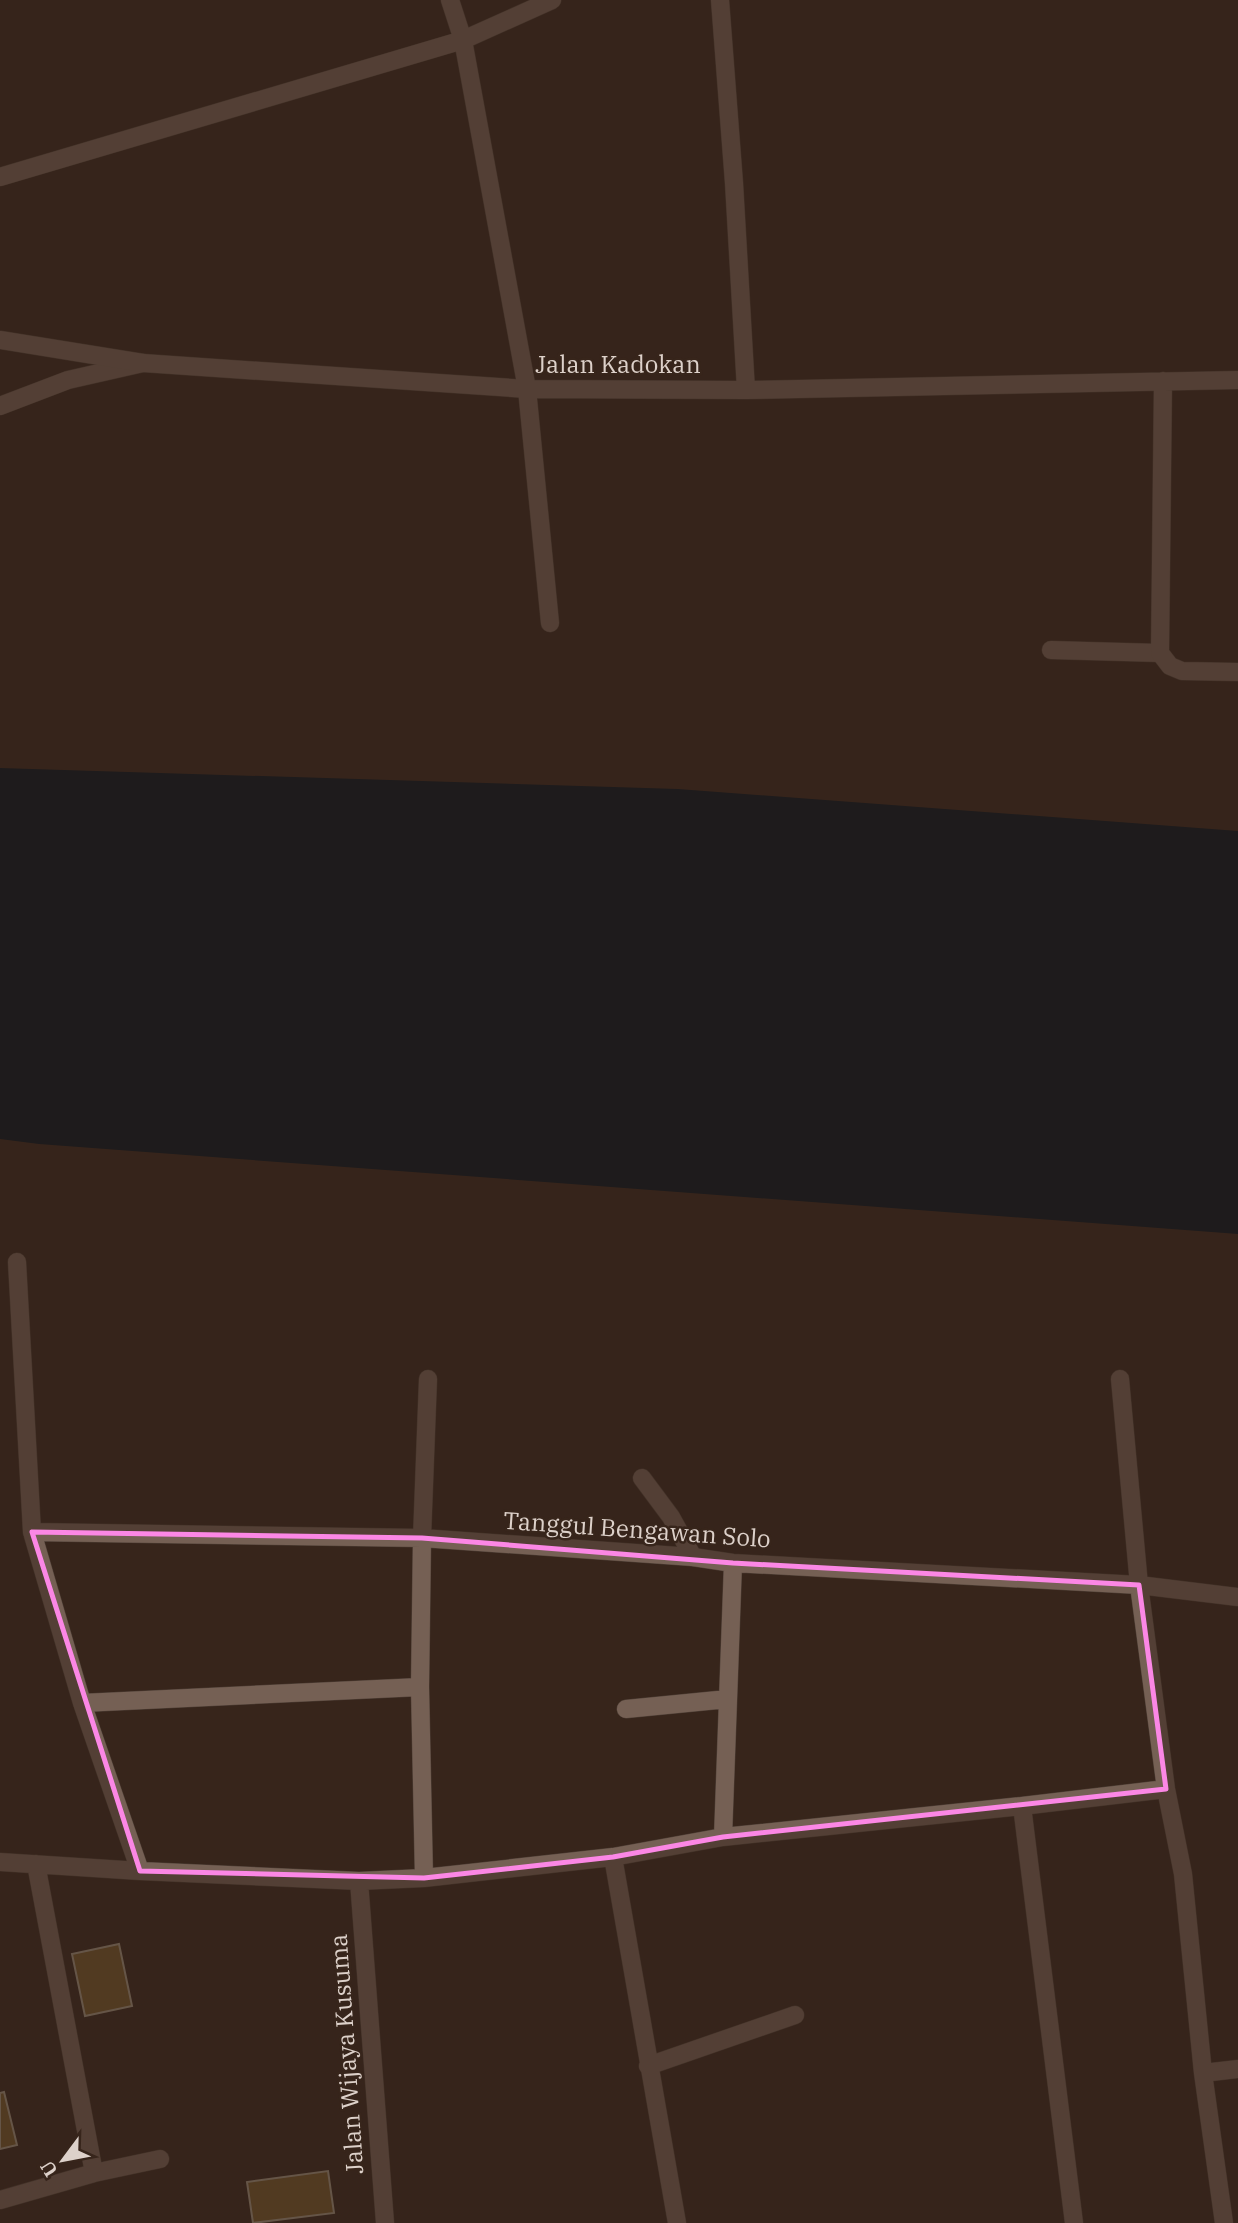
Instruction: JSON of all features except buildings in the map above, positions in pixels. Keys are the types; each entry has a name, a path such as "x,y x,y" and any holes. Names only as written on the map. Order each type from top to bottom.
{"street":[{"path":"450,0 463,40 527,389 550,623"},
{"path":"0,177 463,40 552,0"},
{"path":"720,0 746,390"},
{"name":"Jalan Kadokan","path":"0,340 143,363 527,389 746,390 1238,380"},
{"path":"0,406 68,380 143,363"},
{"path":"1163,381 1160,653 1170,667 1182,671 1238,672"},
{"path":"1051,650 1160,653"},
{"path":"18,1262 32,1532 82,1703 140,1871"},
{"path":"424,1878 422,1538 428,1379"},
{"path":"1120,1379 1139,1585 1166,1789 1183,1874 1203,2073 1224,2223"},
{"path":"642,1478 671,1517 693,1557"},
{"name":"Tanggul Bengawan Solo","path":"32,1532 422,1538 693,1557 733,1563 1139,1585 1238,1597"},
{"path":"723,1837 733,1563"},
{"path":"82,1703 421,1688"},
{"path":"626,1709 728,1699"},
{"path":"0,1861 140,1871 359,1881 424,1878 613,1857 723,1837 1022,1807 1166,1789"},
{"path":"1022,1807 1074,2223"},
{"path":"613,1857 677,2223"},
{"path":"36,1864 94,2174"},
{"name":"Jalan Wijaya Kusuma","path":"359,1881 385,2223"},
{"path":"648,2066 795,2015"},
{"path":"1203,2073 1238,2069"},
{"path":"0,2200 160,2159"}],"highlighted area":[{"path":"32,1532 422,1538 733,1563 1139,1585 1166,1789 723,1837 613,1857 424,1878 140,1871"}],"water":[{"path":"0,768 678,789 1238,831 1238,1234 0,1139"}]}
